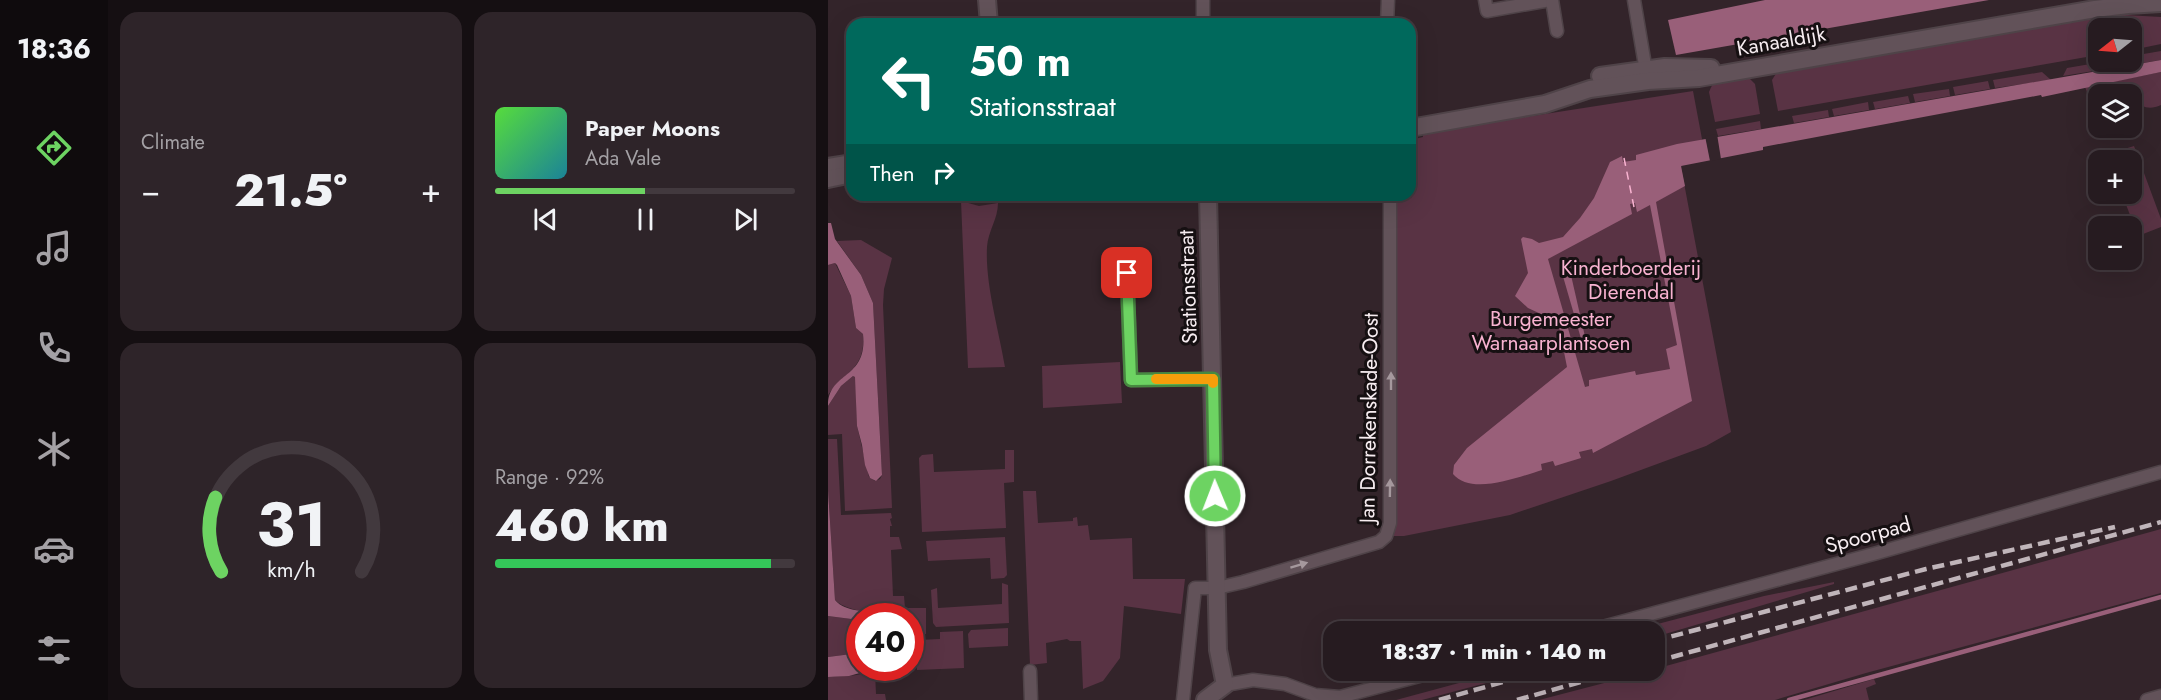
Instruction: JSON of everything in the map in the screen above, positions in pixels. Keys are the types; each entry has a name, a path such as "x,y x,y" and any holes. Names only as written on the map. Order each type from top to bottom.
{"main road":[{"path":"987,0 988,18"},
{"path":"995,0 996,18"},
{"name":"Kanaaldijk","path":"1416,116 1543,96 1593,77 1714,68 2099,0"},
{"name":"Kanaaldijk","path":"1416,127 1551,103 1590,89 1647,74 1699,78 2103,8 2161,3"},
{"path":"828,167 846,165"},
{"path":"828,179 846,175"},
{"name":"Stationsstraat","path":"1208,201 1218,650 1224,685"},
{"path":"1205,700 1224,685"}],"street":[{"path":"1203,0 1203,18"},
{"path":"1387,18 1388,0"},
{"path":"1485,0 1487,11 1551,0 1557,31"},
{"path":"1634,0 1647,74"},
{"name":"Jan Dorrekenskade-Oost","path":"1217,588 1379,542 1386,536 1390,523 1390,201"},
{"path":"1127,273 1131,380 1213,379"},
{"name":"Spoorpad","path":"1625,621 1877,553 2161,472"},
{"path":"1183,700 1196,588 1217,588"},
{"path":"1030,671 1031,700"},
{"path":"1224,685 1253,680 1285,684 1327,697 1350,695 1404,681"},
{"path":"2147,700 2161,696"}],"green space":[{"path":"2107,14 2161,17 2161,44 2142,48 2142,18 2088,18 2088,57 1778,111 1772,80 1777,72"},
{"path":"2161,51 2161,60 2142,63 2142,54"},
{"path":"2088,64 2088,72 2063,76 2067,68"},
{"path":"2042,72 2051,80 1995,88 1993,80"},
{"path":"2161,72 2161,105 2153,108 2142,105 2142,84 2100,84"},
{"path":"1748,77 1755,84 1760,114 1715,122 1709,92 1713,83"},
{"path":"1988,81 1990,89 1955,95 1953,87"},
{"path":"1949,89 1950,96 1915,102 1913,94"},
{"name":"Burgemeester Warnaarplantsoen","path":"1693,91 1702,139 1681,167 1731,432 1706,446 1510,515 1394,536 1394,201 1416,201 1416,139 1423,137 1423,133"},
{"path":"1908,96 1910,103 1875,109 1873,102"},
{"path":"1868,102 1869,110 1834,116 1832,109"},
{"path":"1828,110 1829,117 1794,123 1792,116"},
{"path":"1760,121 1761,129 1718,136 1716,129"},
{"path":"2134,146 2135,150 2121,150"},
{"path":"2142,168 2161,219 2161,227 2142,234 2142,216 2130,216 2126,204 2142,204"},
{"path":"961,201 979,206 998,203 988,241 987,261 990,292 1005,367 968,368"},
{"path":"861,240 892,258 884,289 883,305 892,508 845,511 842,434 828,435 828,406 841,386 853,376 856,377 857,426 869,477 875,481 882,475 873,303 861,275 837,241"},
{"path":"835,263 851,296 856,328 863,334 863,346 853,369 828,395 828,265"},
{"path":"1120,362 1122,403 1043,408 1042,366"},
{"path":"828,439 837,439 841,515 891,513 890,537 899,537 902,549 891,550 893,596 904,596 905,603 846,603 846,606 835,600 828,490"},
{"path":"1005,450 1014,450 1014,482 1004,483 1006,528 922,532 919,458 922,455 933,454 934,472 1005,469"},
{"path":"1023,491 1036,491 1038,523 1073,521 1073,518 1077,517 1078,526 1088,525 1090,540 1132,538 1133,579 1185,579 1181,614 1124,606 1120,658 1103,681 1083,689 1081,641 1067,639 1046,643 1047,663 1030,665"},
{"path":"2161,529 2161,593 1775,700 1539,700 1612,681 1665,681 1665,666"},
{"path":"1005,537 1007,575 1004,578 991,579 990,558 928,561 926,541"},
{"path":"1834,582 1834,584 1665,634 1665,622 1764,596"},
{"path":"1002,583 1008,585 1009,623 936,627 933,623 931,590 937,588 938,608 1002,604"},
{"path":"924,608 926,608 926,634 924,634"},
{"path":"828,616 846,618 846,655 828,657"},
{"path":"1008,628 1008,646 969,648 968,634 971,630"},
{"path":"963,631 964,668 924,670 924,640 940,639 940,632"},
{"path":"846,676 846,681 875,681 876,694 885,694 886,700 828,700 828,677"},
{"path":"1874,679 1876,684 1866,688 1869,700 1804,700"},
{"path":"1466,681 1494,681 1422,700 1396,700"}],"shaded area":[{"path":"1765,0 1989,0 1676,55 1668,20"},
{"path":"2161,60 2161,72 2104,84 2088,84 2088,87 2042,97 2041,95 1763,147 1763,150 1681,166 1685,186 1656,202 1692,401 1593,453 1592,449 1579,452 1581,458 1555,466 1553,461 1541,464 1542,470 1496,483 1471,484 1461,480 1453,474 1454,465 1467,448 1567,367 1558,322 1528,308 1515,296 1528,273 1521,239 1523,237 1532,239 1539,243 1563,237 1594,198 1610,162 1622,156 1623,162 1636,160 1636,155 1677,144 2092,72 2142,72 2142,63","holes":["1635,203 1637,212 1650,205 1677,345 1666,349 1670,369 1636,375 1635,371 1589,380 1589,386 1585,387 1548,259 1632,214 1630,204"]},
{"path":"828,223 831,223 835,239 861,275 873,303 882,475 876,481 870,478 865,465 857,426 855,377 853,376 841,386 828,406 834,386 860,360 863,334 856,328 851,296 837,265 835,263 828,265"},
{"path":"1568,262 1586,341 1582,342 1560,266"},
{"path":"828,490 835,600 846,607 846,618 828,616"},
{"path":"846,655 846,676 828,677 828,657"}],"pier":[{"path":"1717,134 1721,159 1710,161 1705,136"}],"waterway":[{"path":"1789,700 2161,597"}],"ferry route":[{"path":"1624,158 1634,207"}],"railway":[{"path":"1665,659 2161,522"},
{"path":"1665,638 1926,569 2115,527"},
{"path":"1439,700 1507,681"},
{"path":"1517,700 1584,681"}],"slow traffic":[{"path":"1156,379 1213,379 1213,383"}],"route":[{"path":"1127,273 1131,380 1213,379 1215,496"}],"park label":[{"name":"Kinderboerderij Dierendal","path":"1631,280"}]}
